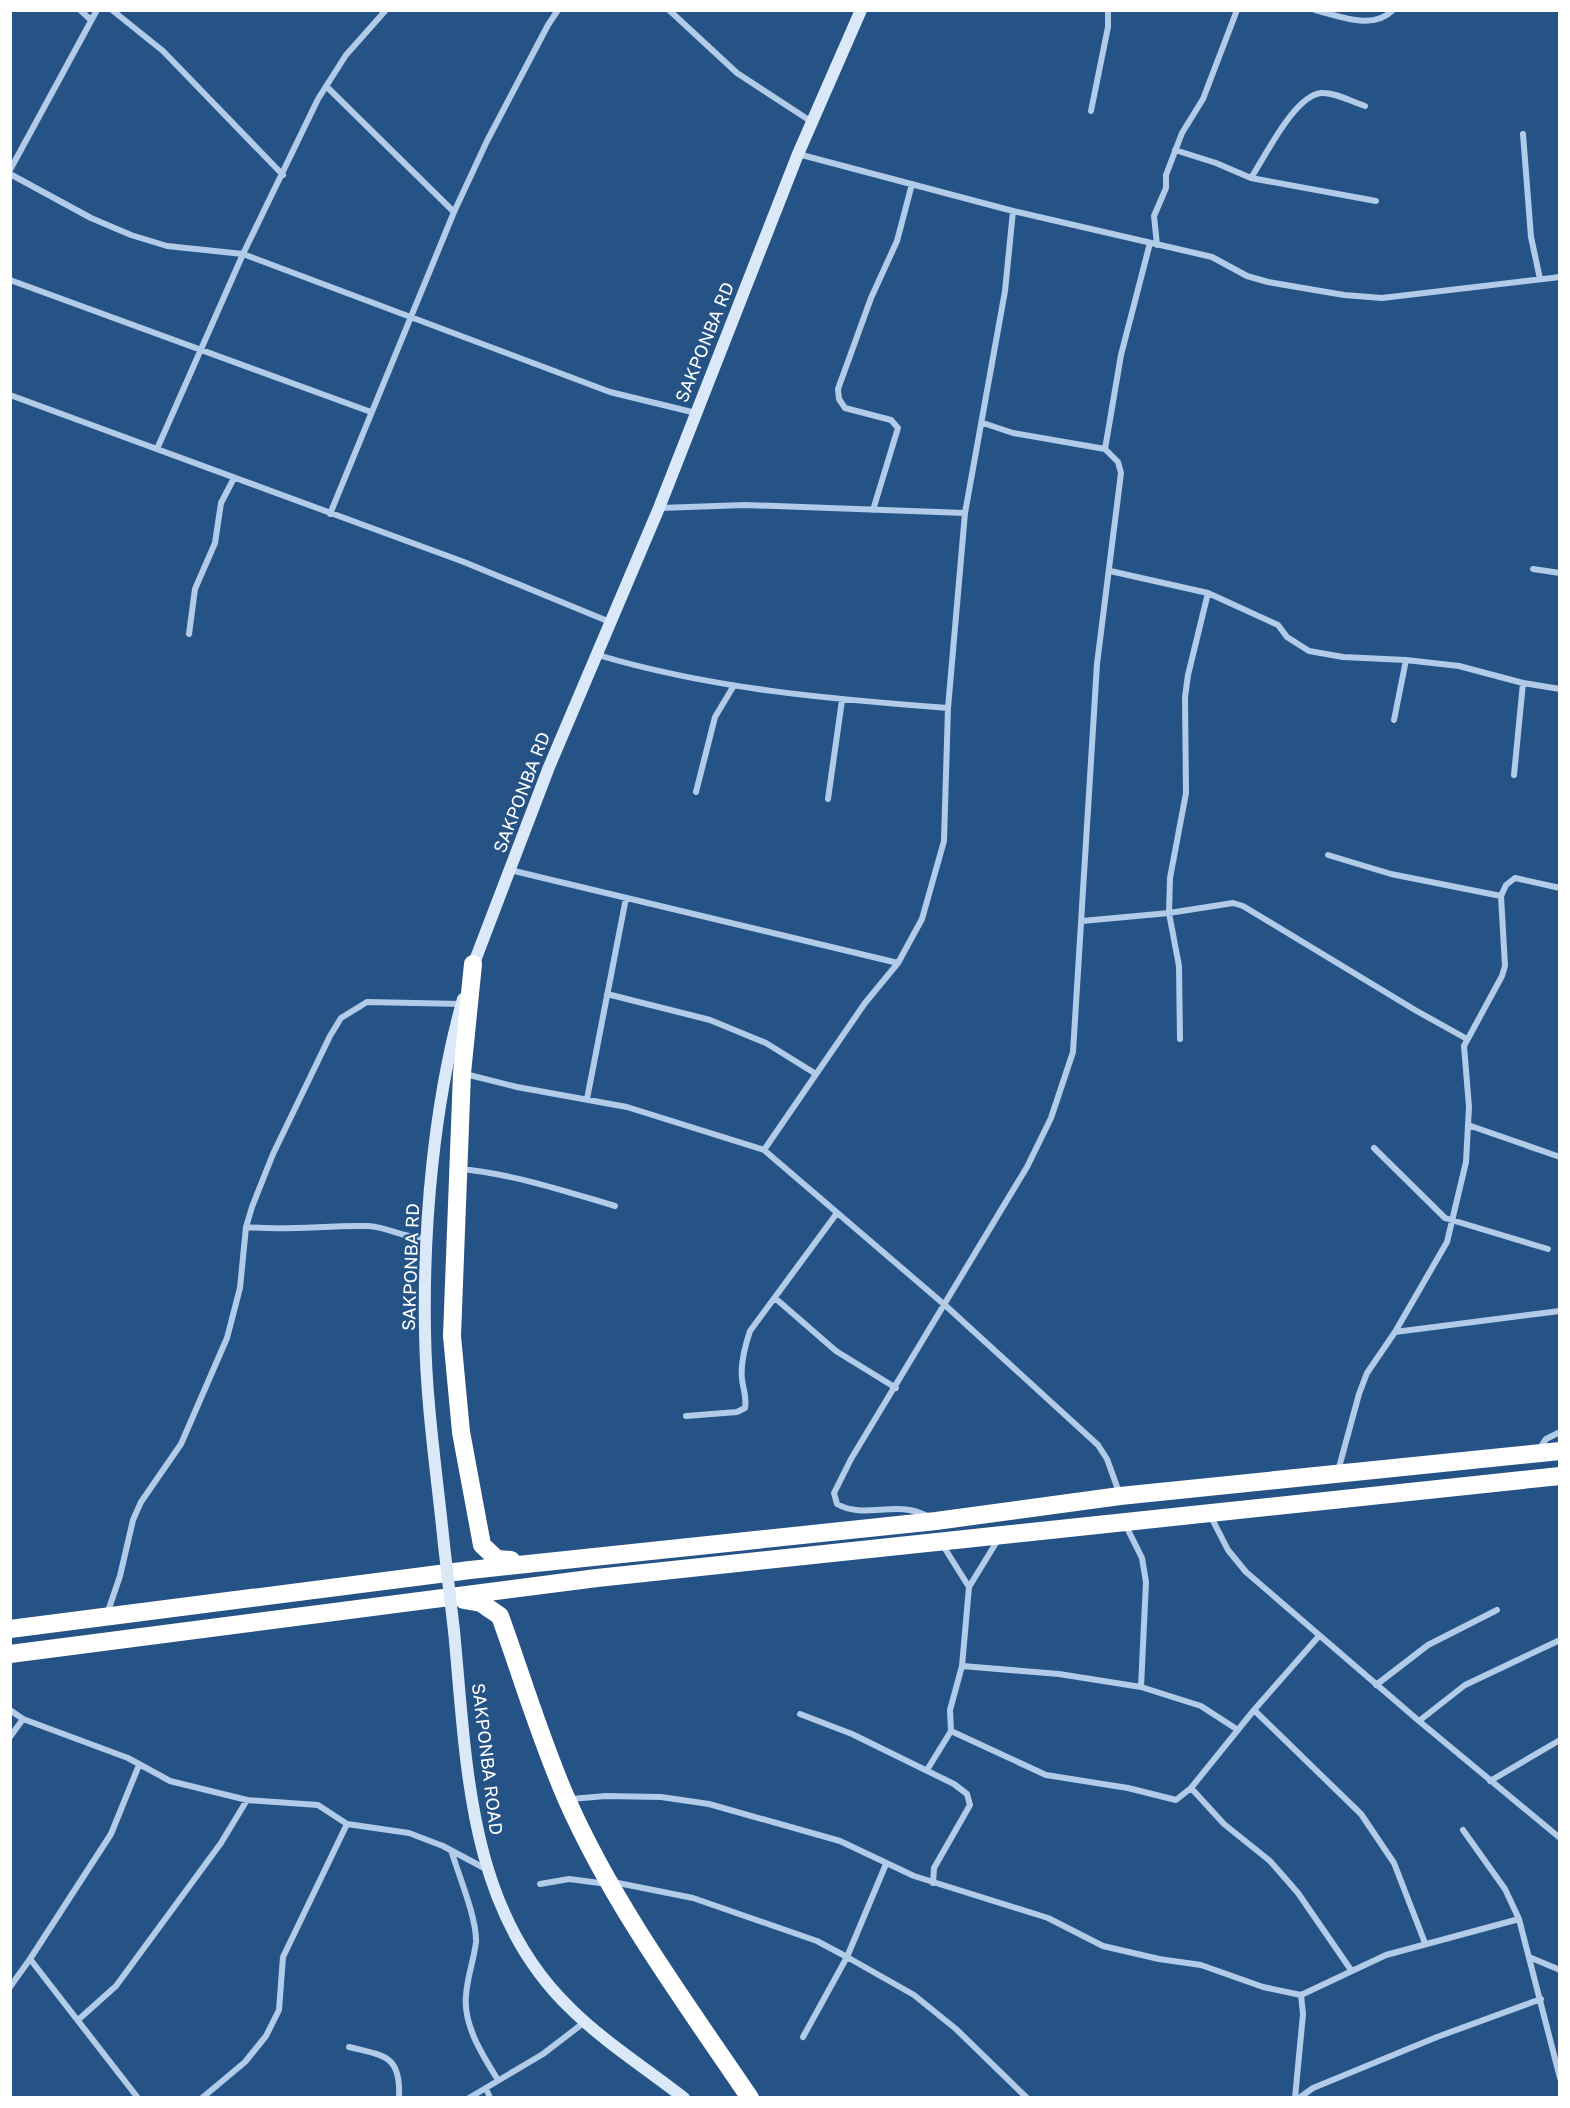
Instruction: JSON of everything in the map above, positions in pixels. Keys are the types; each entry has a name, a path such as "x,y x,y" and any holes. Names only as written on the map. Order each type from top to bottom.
{"highway":[{"path":"366,1583 462,1566 479,1556 482,1545 461,1432 452,1336 462,1073 473,964"},
{"path":"10,1629 571,1558 936,1521 1120,1496 1560,1451"},
{"path":"1395,1468 1396,1493"},
{"path":"10,1654 568,1581 1560,1476"},
{"path":"482,1545 496,1559 571,1558"},
{"path":"500,1616 505,1603 513,1596 568,1581"},
{"path":"379,1606 467,1600 481,1603 500,1616 567,1799 599,1872 750,2097"}],"main road":[{"name":"SAKPONBA RD","path":"454,1632 425,1334 426,1237 450,1047 473,964 549,767 659,508 798,154 861,10"},
{"name":"SAKPONBA ROAD","path":"454,1632 471,1798 486,1869 526,1958 570,2008 684,2097"}],"street":[{"path":"80,10 91,20"},
{"path":"98,10 10,172 91,218 131,236 167,246 243,254 610,392 696,413"},
{"path":"112,10 163,51 283,175"},
{"path":"157,449 243,254 326,86 346,55 386,10"},
{"path":"330,514 454,212 487,141 558,10"},
{"path":"669,10 737,73 812,122"},
{"path":"1091,111 1108,27 1108,10"},
{"path":"1106,449 1121,355 1153,244 1154,216 1166,188 1166,175 1182,133 1203,99 1237,10"},
{"path":"1315,10 1364,22 1387,16 1393,10"},
{"path":"326,86 454,212"},
{"path":"1251,178 1295,109 1311,96 1321,93 1331,94 1365,106"},
{"path":"1523,134 1531,237 1540,279"},
{"path":"1174,150 1216,163 1251,178 1376,201"},
{"path":"798,154 1013,211 1212,257 1247,276 1268,282 1344,295 1382,298 1450,288 1497,286 1560,277"},
{"path":"873,510 898,428 891,420 845,408 839,399 837,389 871,298 897,241 912,184"},
{"path":"764,1150 865,1003 898,963 922,919 944,841 948,708 965,513 1005,291 1013,211"},
{"path":"10,280 371,412"},
{"path":"10,395 464,562 612,622"},
{"path":"936,1521 916,1510 899,1507 846,1509 834,1499 851,1459 946,1306 1027,1167 1051,1118 1073,1052 1097,664 1121,473 1118,462 1106,449 1013,433 983,423"},
{"path":"189,634 195,589 215,543 221,503 234,478"},
{"path":"659,508 745,505 965,513"},
{"path":"1533,569 1560,573"},
{"path":"1110,571 1208,593 1278,625 1287,638 1308,651 1343,657 1407,660 1459,666 1523,683 1560,689"},
{"path":"1180,1039 1179,966 1169,913 1172,857 1182,820 1186,793 1185,697 1188,675 1208,593"},
{"path":"598,655 651,671 733,687 842,700 948,708"},
{"path":"1394,720 1407,660"},
{"path":"1514,775 1523,683"},
{"path":"696,792 715,717 733,687"},
{"path":"828,799 842,700"},
{"path":"1328,855 1391,874 1501,896"},
{"path":"510,870 898,963"},
{"path":"1337,1474 1363,1383 1447,1242 1466,1162 1469,1107 1463,1056 1467,1039 1502,976 1505,966 1501,896 1506,885 1515,878 1560,888"},
{"path":"587,1099 626,898"},
{"path":"1082,921 1169,913 1233,903 1243,906 1467,1039"},
{"path":"607,994 710,1020 766,1043 816,1074"},
{"path":"105,1617 120,1576 133,1520 141,1502 181,1444 227,1338 240,1288 246,1227 273,1154 330,1036 341,1018 367,1002 462,1004"},
{"path":"462,1073 517,1087 627,1107 764,1150 946,1306 1098,1445 1107,1459 1120,1496"},
{"path":"1468,1125 1560,1156"},
{"path":"1374,1148 1436,1211 1452,1221 1548,1249"},
{"path":"459,1169 491,1172 615,1206"},
{"path":"686,1416 737,1412 745,1408 746,1400 741,1377 744,1351 750,1331 837,1213"},
{"path":"246,1227 286,1230 366,1226 382,1227 410,1238 426,1237"},
{"path":"774,1298 836,1351 896,1388"},
{"path":"1395,1332 1560,1311"},
{"path":"1537,1454 1546,1439 1560,1432"},
{"path":"1209,1512 1228,1550 1246,1572 1376,1685 1560,1838"},
{"path":"1124,1521 1142,1558 1146,1582 1141,1687"},
{"path":"927,1770 951,1731 950,1710 962,1665 969,1587 1002,1534"},
{"path":"940,1541 969,1587"},
{"path":"1376,1685 1428,1645 1497,1610"},
{"path":"951,1731 1046,1775 1128,1788 1176,1800 1191,1788 1254,1710 1319,1636"},
{"path":"1419,1721 1465,1685 1560,1640"},
{"path":"962,1665 1059,1674 1141,1687 1201,1706 1238,1730"},
{"path":"10,1710 23,1719 139,1765 170,1781 247,1800 318,1805 330,1810 346,1824 409,1833 443,1846 452,1853 486,1869"},
{"path":"1254,1710 1361,1814 1394,1863 1425,1943"},
{"path":"800,1714 852,1734 954,1784 967,1794 970,1805 934,1868 933,1882"},
{"path":"10,1737 23,1719"},
{"path":"1490,1781 1560,1740"},
{"path":"10,1987 111,1834 139,1765"},
{"path":"1191,1788 1224,1824 1270,1861 1298,1893 1351,1970"},
{"path":"567,1799 606,1796 660,1797 709,1804 840,1841 886,1864 933,1882 1048,1918 1103,1946 1159,1959 1201,1965 1263,1987 1300,1995 1386,1955 1519,1919"},
{"path":"78,2020 116,1986 221,1843 247,1800"},
{"path":"202,2097 245,2062 266,2036 279,2010 282,1997 280,1976 283,1957 346,1824"},
{"path":"1463,1830 1505,1889 1519,1919 1560,2078"},
{"path":"452,1853 475,1932 465,1998 466,2014 485,2060 498,2080"},
{"path":"803,2037 847,1957 886,1864"},
{"path":"582,1879 600,1883 599,1872"},
{"path":"540,1884 582,1879 599,1872 693,1898 817,1941 914,1995 956,2029 1027,2097"},
{"path":"1529,1957 1560,1970"},
{"path":"30,1959 138,2097"},
{"path":"1297,2097 1303,2014 1300,1995"},
{"path":"1297,2097 1313,2088 1427,2041 1541,1999"},
{"path":"469,2097 543,2054 586,2021"},
{"path":"349,2047 390,2059 396,2066 399,2097"},
{"path":"486,2088 490,2097"}]}
